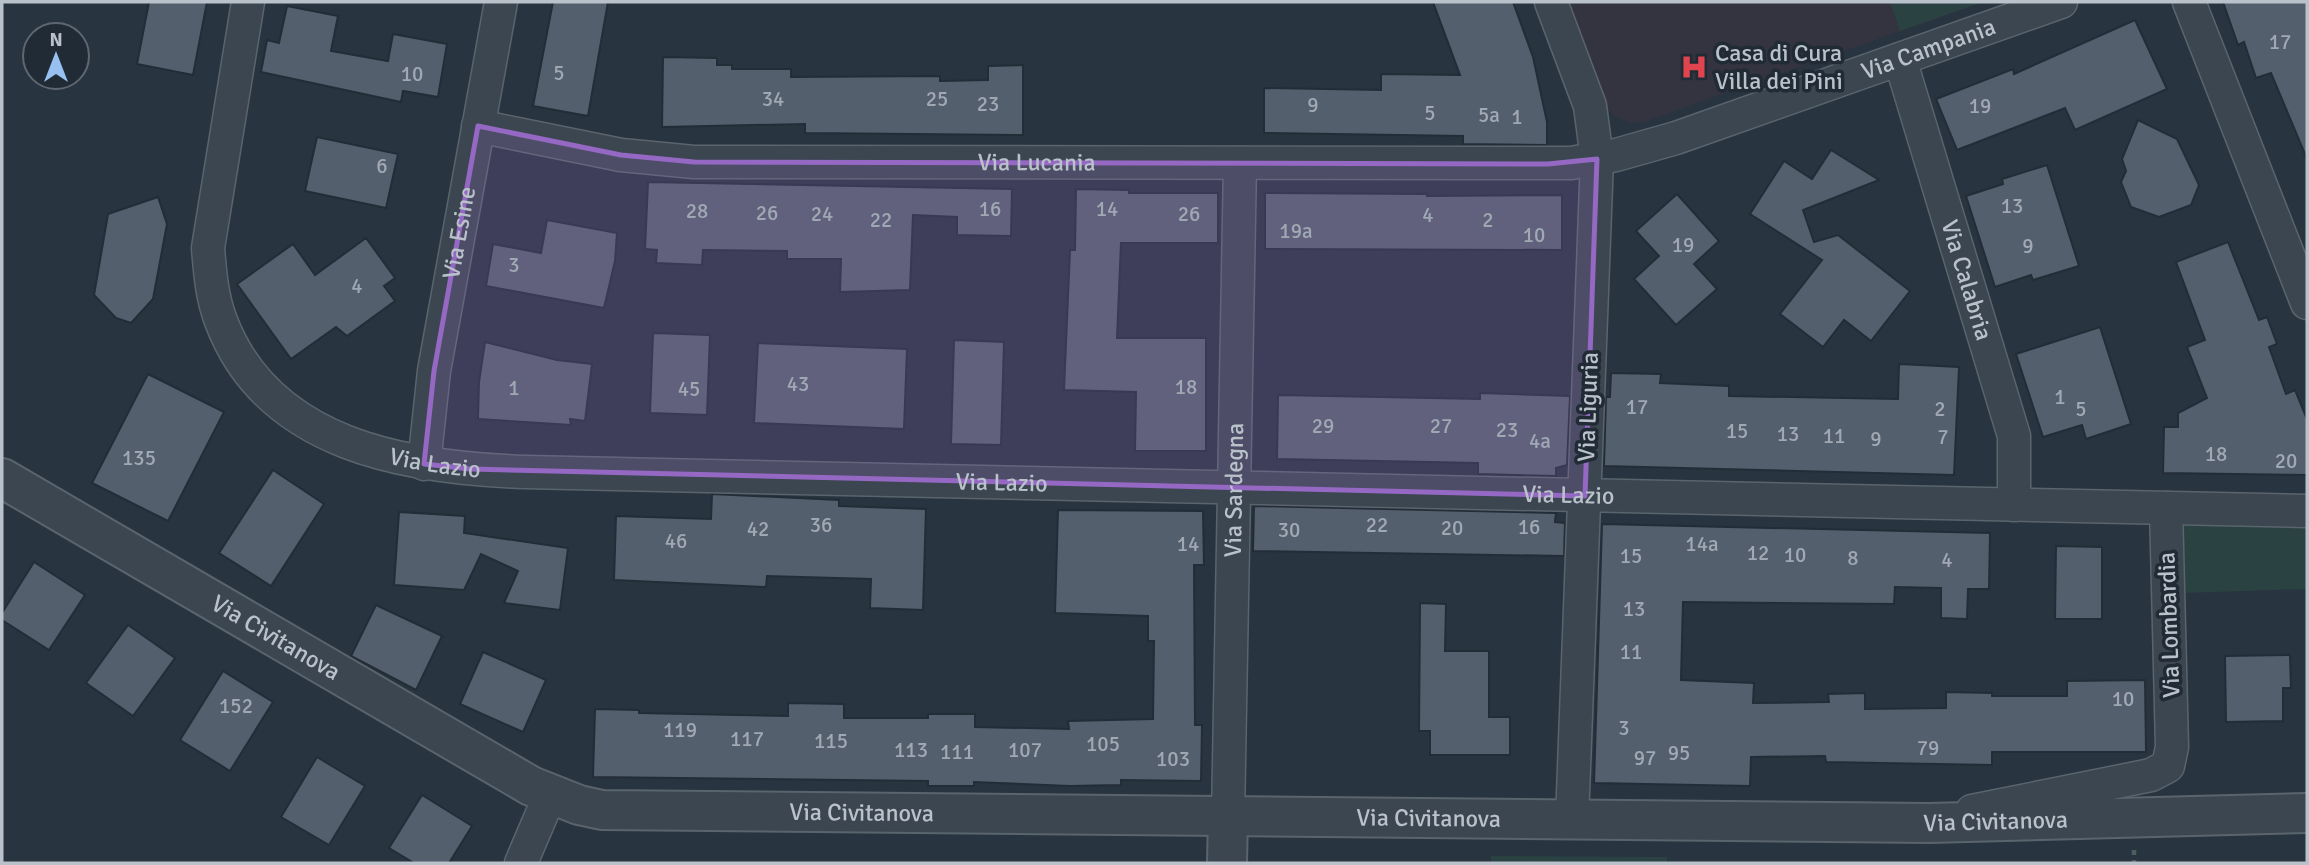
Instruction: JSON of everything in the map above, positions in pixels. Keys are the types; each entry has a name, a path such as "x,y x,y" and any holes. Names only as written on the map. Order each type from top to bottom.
{"street":[{"name":"Via Lazio","path":"248,2 208,248 212,287 221,321 236,352 268,396 296,417 340,440 376,453 424,464 525,472 2166,508"},
{"name":"Via Esine","path":"424,464 434,371 501,2"},
{"name":"Via Liguria","path":"1551,2 1590,106 1597,159 1572,820"},
{"name":"Via Campania","path":"1597,159 1676,138 2061,2"},
{"path":"2189,2 2307,303"},
{"name":"Via Calabria","path":"1900,60 2014,436 2014,505"},
{"name":"Via Lucania","path":"478,126 621,155 694,162 1548,164 1597,159"},
{"name":"Via Sardegna","path":"1228,817 1240,163"},
{"name":"Via Civitanova","path":"2,478 550,796 579,805 619,811 1945,823 2052,807 2307,813"},
{"path":"2166,508 2307,511"},
{"name":"Via Lombardia","path":"2052,807 2151,775 2168,766 2171,758 2166,508"},
{"path":"521,863 550,796"},
{"path":"1227,863 1228,817"}],"highlighted area":[{"path":"478,126 621,155 694,162 1548,164 1597,159 1585,496 470,469 424,464 434,371"}],"shaded area":[{"name":"Casa di Cura Villa dei Pini","path":"1567,2 1983,2 1644,122 1629,122 1614,116 1604,104"}],"green space":[{"path":"1890,2 1983,2 1900,31"},
{"path":"2181,523 2307,525 2307,589 2183,593"},
{"path":"1491,856 1667,857 1667,863 1491,863"}],"building":[{"path":"149,2 207,2 193,75 137,64"},
{"path":"553,2 608,2 588,116 533,106"},
{"path":"1433,2 1513,2 1533,57 1547,122 1547,145 1463,144 1463,136 1264,133 1264,88 1381,90 1381,74 1460,75"},
{"path":"2223,2 2307,2 2307,159 2271,73 2256,78 2244,42 2238,45"},
{"path":"287,6 338,16 331,51 388,61 393,34 447,44 438,97 403,91 401,102 261,72 267,40 279,43"},
{"path":"2135,20 2167,89 2075,130 2065,108 1957,150 1936,99 2013,69 2014,74"},
{"path":"663,57 717,58 717,65 732,65 732,69 791,69 791,77 940,76 940,81 988,80 988,66 1023,65 1023,135 805,133 805,124 662,127"},
{"path":"2138,120 2177,139 2199,185 2191,205 2159,217 2131,207 2121,182 2126,171 2122,159"},
{"path":"317,137 398,154 386,208 305,191"},
{"path":"1831,150 1879,180 1803,210 1814,242 1838,235 1910,291 1871,341 1844,320 1823,347 1780,314 1822,260 1750,214 1784,161 1812,179"},
{"path":"2047,165 2079,266 2033,280 2031,275 1995,287 1966,196 2003,184 2002,179"},
{"path":"648,182 1012,189 1011,236 957,235 957,217 913,215 910,290 840,292 841,259 787,259 787,251 703,250 702,265 656,263 657,250 645,249"},
{"path":"1076,189 1129,190 1129,193 1218,193 1218,243 1121,243 1117,338 1206,338 1206,451 1135,451 1136,392 1064,390 1070,250 1075,250"},
{"path":"1265,193 1562,195 1562,250 1265,249"},
{"path":"1677,194 1719,241 1694,264 1717,289 1676,325 1634,279 1659,256 1636,231"},
{"path":"158,197 167,224 153,299 131,323 116,318 94,295 108,214"},
{"path":"547,220 617,233 615,261 604,308 486,286 493,244 541,253"},
{"path":"366,238 395,278 384,286 395,301 347,336 336,327 291,359 237,284 293,244 315,275"},
{"path":"2228,242 2259,320 2267,317 2277,344 2269,347 2286,394 2295,390 2307,419 2307,475 2163,473 2164,427 2178,427 2178,413 2207,398 2187,347 2205,340 2176,262"},
{"path":"2100,327 2131,424 2086,439 2082,425 2043,437 2016,354"},
{"path":"653,333 710,335 707,415 650,413"},
{"path":"954,340 1004,342 1001,445 951,444"},
{"path":"485,342 557,360 592,364 585,421 570,419 571,425 478,419 479,382"},
{"path":"758,343 907,349 904,429 754,423"},
{"path":"1899,364 1959,367 1954,475 1604,466 1606,397 1610,397 1611,373 1661,374 1660,383 1729,386 1729,396 1898,399"},
{"path":"148,374 224,412 168,521 92,483"},
{"path":"1480,393 1570,396 1567,465 1556,468 1556,476 1478,474 1478,463 1277,459 1278,395 1480,399"},
{"path":"273,470 324,504 271,586 219,553"},
{"path":"712,494 839,500 839,506 926,509 923,610 870,608 871,579 767,576 766,587 614,580 616,516 711,519"},
{"path":"1254,506 1556,513 1555,522 1565,523 1564,556 1253,551"},
{"path":"1058,510 1203,511 1204,565 1194,565 1195,725 1202,725 1201,781 1121,780 1121,785 1070,786 974,782 974,786 928,786 928,781 593,777 595,709 639,710 639,713 788,716 788,703 844,704 844,718 928,718 928,714 975,714 975,727 1069,729 1068,721 1153,719 1154,641 1148,641 1148,616 1055,613"},
{"path":"399,512 465,516 464,533 568,548 560,610 504,603 518,571 481,554 464,590 394,585"},
{"path":"1602,524 1990,533 1989,589 1968,589 1967,619 1941,618 1941,588 1895,587 1894,604 1683,602 1681,680 1754,683 1753,703 1829,702 1828,694 1865,693 1865,709 1946,708 1946,692 1992,693 1992,696 2067,696 2067,681 2145,680 2146,752 1992,752 1992,765 1826,762 1825,756 1751,757 1750,786 1594,783"},
{"path":"2056,546 2102,547 2102,619 2055,619"},
{"path":"34,562 85,595 49,650 2,620 2,613"},
{"path":"1420,603 1446,604 1445,651 1489,651 1489,717 1510,717 1510,755 1430,755 1430,731 1419,731"},
{"path":"376,605 442,636 416,690 351,656"},
{"path":"128,625 175,658 133,716 86,683"},
{"path":"483,652 546,680 523,732 460,704"},
{"path":"2290,655 2291,688 2283,688 2283,721 2226,722 2225,656"},
{"path":"223,671 273,702 230,771 180,740"},
{"path":"317,757 365,786 329,845 281,817"},
{"path":"422,795 472,826 449,863 414,863 389,848"}],"place":[{"name":"Casa di Cura Villa dei Pini","path":"1694,67"}]}
